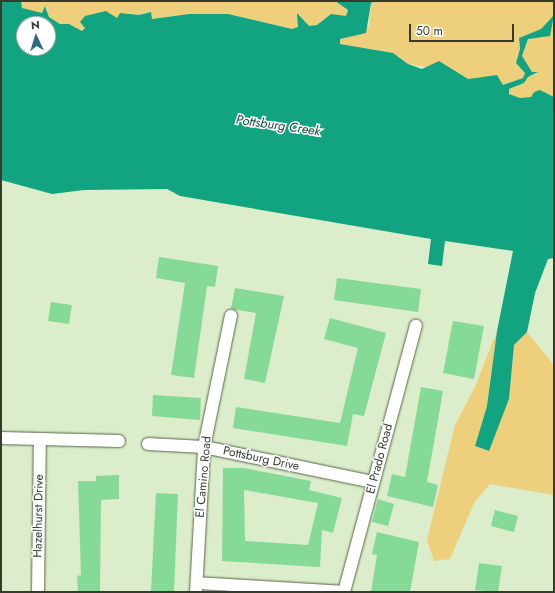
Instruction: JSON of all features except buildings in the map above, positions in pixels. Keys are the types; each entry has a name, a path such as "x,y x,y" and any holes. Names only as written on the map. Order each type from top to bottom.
{"street":[{"name":"El Camino Road","path":"196,588 204,447 231,316"},
{"name":"El Prado Road","path":"344,592 416,326"},
{"path":"1,438 119,442"},
{"name":"Hazelhurst Drive","path":"38,592 40,439"},
{"name":"Pottsburg Drive","path":"148,444 204,447 373,482"},
{"path":"196,588 344,592"}],"shaded area":[{"path":"21,1 335,1 348,10 346,16 324,19 317,25 309,26 298,14 299,28 292,29 228,14 189,14 151,19 151,12 139,15 120,13 117,18 82,31 69,24 60,24 56,21 56,16 49,16 46,6 42,14 22,8"},
{"path":"376,1 554,1 554,15 541,29 519,38 520,49 516,63 525,72 523,78 503,85 497,76 467,79 458,73 408,64 393,53 339,44 339,39 369,26 371,3"},
{"path":"554,23 554,97 540,90 531,97 520,98 509,94 509,89 524,83 528,77 538,73 532,72 524,62 522,56 528,39 541,35"},
{"path":"497,331 487,406 475,446 488,451 509,399 514,345 527,332 554,365 554,495 490,484 474,503 450,559 434,561 427,540 455,425 475,387"}],"water":[{"name":"Pottsburg Creek","path":"1,1 21,1 22,8 42,13 45,6 49,16 16,16 16,56 56,56 56,21 60,24 69,24 82,31 85,28 80,22 85,16 106,11 117,18 120,13 139,15 151,12 152,19 189,14 228,14 292,29 298,27 297,13 309,26 317,25 331,14 346,16 348,10 335,1 376,1 371,3 366,33 340,39 340,44 393,53 408,64 422,69 439,61 468,79 497,75 503,85 523,78 525,73 516,63 520,49 519,38 541,29 554,15 550,36 528,39 522,56 532,72 538,72 528,77 524,83 509,89 509,94 520,98 531,97 534,92 540,90 554,97 554,258 548,259 535,293 527,332 514,345 509,399 489,451 475,446 487,406 497,331 513,251 445,241 442,266 428,264 431,239 180,196 167,189 84,190 52,194 1,180"}]}
